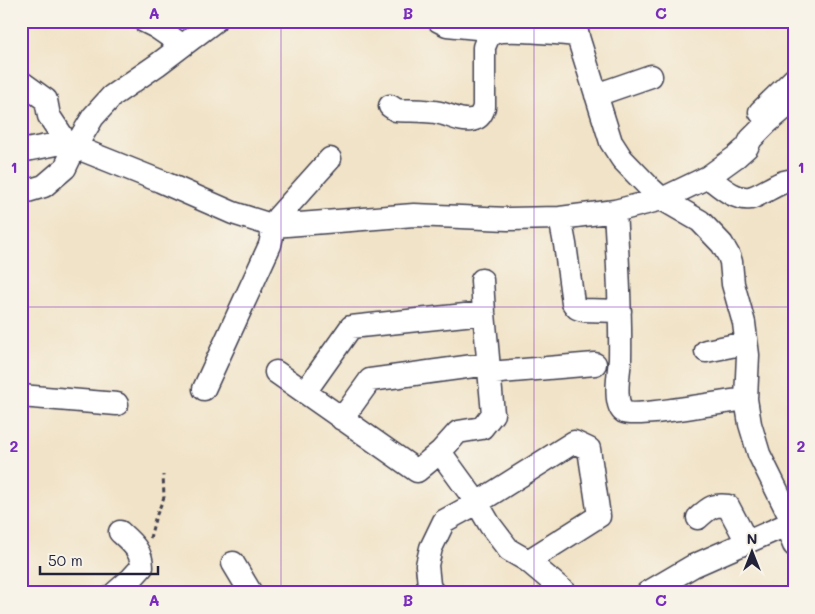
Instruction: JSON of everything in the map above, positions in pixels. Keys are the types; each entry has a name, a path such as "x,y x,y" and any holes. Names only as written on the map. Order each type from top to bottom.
{"street":[{"path":"144,21 182,45"},
{"path":"21,193 44,186 65,168 69,145 112,96 157,65 214,21"},
{"path":"439,21 447,24 500,31 575,28 612,142 622,159 662,199 700,221 722,244 731,262 732,284 736,291 744,323 748,355 746,399 750,424 759,454 791,528 747,542 693,566 657,590"},
{"path":"390,106 396,110 438,112 462,120 472,120 479,117 484,107 484,48 487,39 483,28"},
{"path":"596,95 651,76"},
{"path":"752,139 757,116 794,79"},
{"path":"21,82 46,100 49,116 69,145"},
{"path":"21,151 69,145 160,181 233,213 274,226 414,215 508,219 560,218 615,211 662,199 708,177 737,156 768,122 794,100"},
{"path":"204,388 270,245 278,217 330,159"},
{"path":"708,177 729,193 750,198 784,182 794,181"},
{"path":"615,211 620,311 618,397 620,407 624,412 634,414 746,399"},
{"path":"560,218 573,303 577,308 583,310 620,311"},
{"path":"276,372 417,472 440,452 458,432 482,428 493,414 482,280"},
{"path":"305,392 350,327 484,313"},
{"path":"706,351 746,343"},
{"path":"342,419 370,380 488,369 595,364"},
{"path":"21,396 117,404"},
{"path":"434,593 430,585 427,565 431,548 444,521 477,503 574,442 589,449 599,516 528,561"},
{"path":"440,452 509,550 528,561 566,593"},
{"path":"698,518 708,508 713,506 728,506 747,542"},
{"path":"115,593 142,567 142,560 136,547 120,532"},
{"path":"233,563 251,593"}],"path":[{"path":"140,556 148,546 155,519 164,497 162,475"}]}
